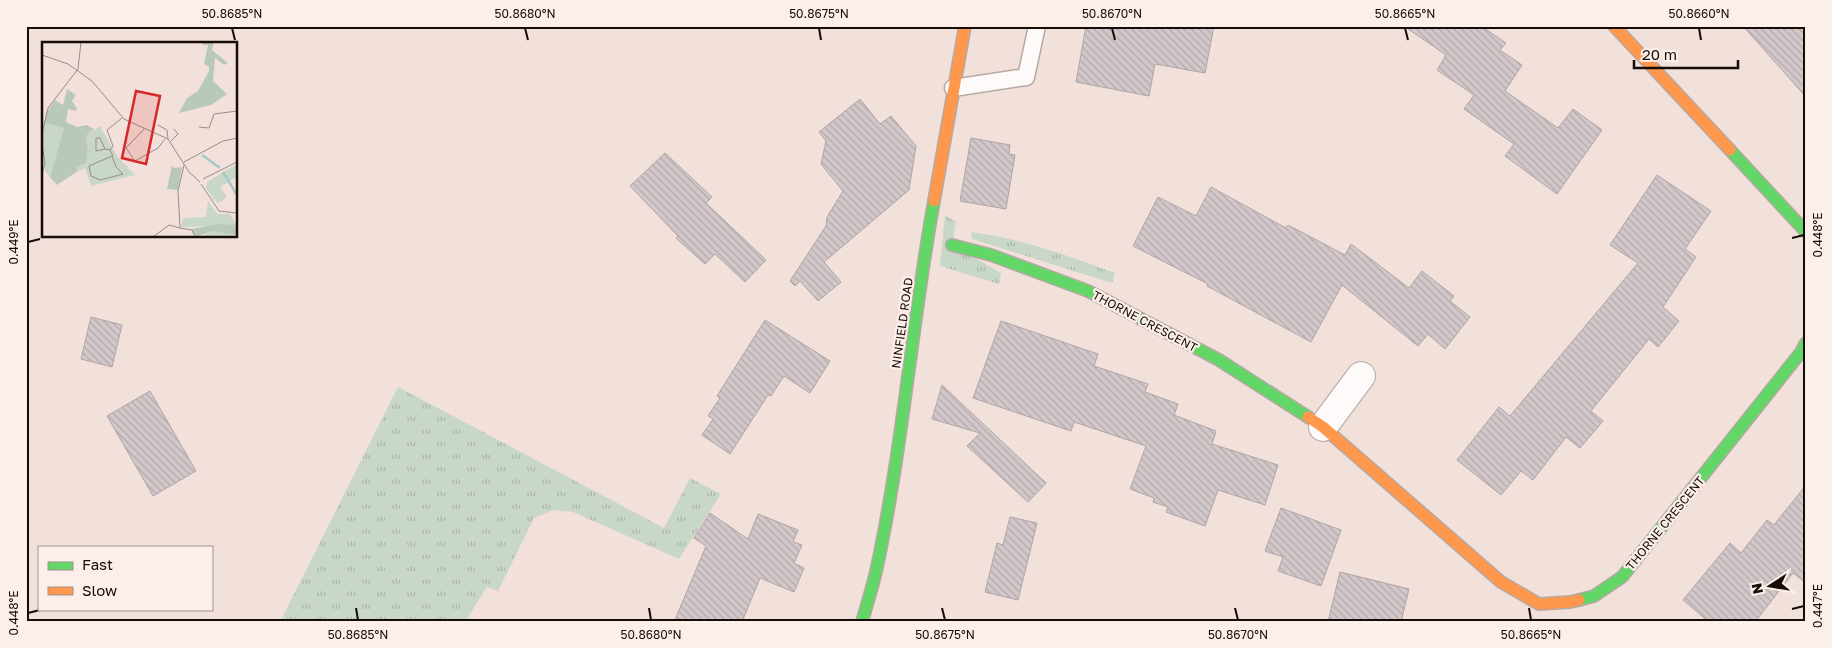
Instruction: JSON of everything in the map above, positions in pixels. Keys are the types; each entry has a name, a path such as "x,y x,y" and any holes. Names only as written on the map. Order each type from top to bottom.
{"street":[{"name":"NINFIELD ROAD","path":"862,622 877,568 901,430 927,238 965,26"},
{"path":"1614,26 1806,232"},
{"name":"THORNE CRESCENT","path":"952,245 991,255 1088,292 1219,360 1323,427 1501,582 1539,604 1570,602 1594,596 1622,578 1801,352 1806,343"},
{"path":"1323,427 1361,376"}],"lane":[{"path":"953,88 1026,77 1038,26"}],"green space":[{"path":"945,215 956,222 952,245 1001,273 999,284 940,266"},
{"path":"971,232 1026,243 1115,273 1112,283 972,239"},
{"path":"398,387 664,528 690,478 721,494 679,559 573,512 554,510 534,518 498,591 487,587 465,622 280,622"}],"building":[{"path":"1086,26 1214,26 1205,73 1155,64 1149,96 1076,82"},
{"path":"1404,26 1481,26 1506,43 1500,50 1522,65 1505,91 1558,128 1573,109 1602,130 1557,194 1505,156 1514,144 1464,109 1474,95 1437,70 1446,55"},
{"path":"1743,26 1806,26 1806,97"},
{"path":"860,99 880,124 891,116 916,146 909,190 824,262 841,282 818,301 800,281 795,286 790,281 826,226 827,217 843,191 821,164 826,141 819,132"},
{"path":"971,138 1010,145 1009,154 1015,155 1006,209 960,201"},
{"path":"665,153 712,197 706,203 766,260 745,282 715,254 705,264 676,238 678,236 630,186"},
{"path":"1657,175 1711,211 1685,249 1696,257 1663,307 1679,321 1658,347 1649,339 1591,411 1603,421 1580,448 1566,437 1533,480 1521,471 1501,495 1457,460 1499,407 1510,416 1638,263 1610,245"},
{"path":"1211,187 1286,228 1288,225 1345,255 1351,244 1409,288 1422,271 1454,296 1450,301 1470,317 1445,349 1428,334 1418,346 1342,285 1311,342 1207,286 1208,284 1133,246 1158,197 1196,216"},
{"path":"91,317 122,325 112,367 81,359"},
{"path":"765,320 830,361 810,393 784,376 771,396 768,395 730,454 702,435 713,419 708,416 720,398 717,396"},
{"path":"1001,321 1098,354 1094,366 1148,384 1145,392 1178,404 1174,415 1216,431 1212,444 1278,465 1265,505 1218,490 1205,526 1166,512 1168,507 1153,502 1154,498 1130,489 1146,446 1074,422 1071,431 973,398"},
{"path":"942,385 1046,483 1028,502 967,446 980,433 932,419"},
{"path":"150,391 196,471 153,496 107,416"},
{"path":"1806,485 1806,583 1793,573 1755,622 1709,622 1683,600 1730,543 1741,553 1767,520 1774,525"},
{"path":"1281,508 1341,530 1321,586 1278,571 1283,557 1265,551"},
{"path":"710,513 748,539 758,514 798,530 793,542 802,545 794,563 804,568 794,592 760,578 742,622 674,622 706,546 694,538"},
{"path":"1010,517 1037,523 1018,600 985,592 997,543 1003,545"},
{"path":"1340,572 1409,589 1401,622 1328,622"}],"traffic: fast":[{"path":"1730,150 1806,232"},
{"path":"862,622 875,574 894,476 919,292 934,201"},
{"path":"952,245 991,255 1088,291 1219,360 1308,417"},
{"path":"1579,600 1594,596 1622,577 1801,352 1806,343"}],"traffic: slow":[{"path":"934,201 965,26"},
{"path":"1614,26 1730,150"},
{"path":"1308,417 1323,427 1501,582 1539,604 1579,600"}]}
